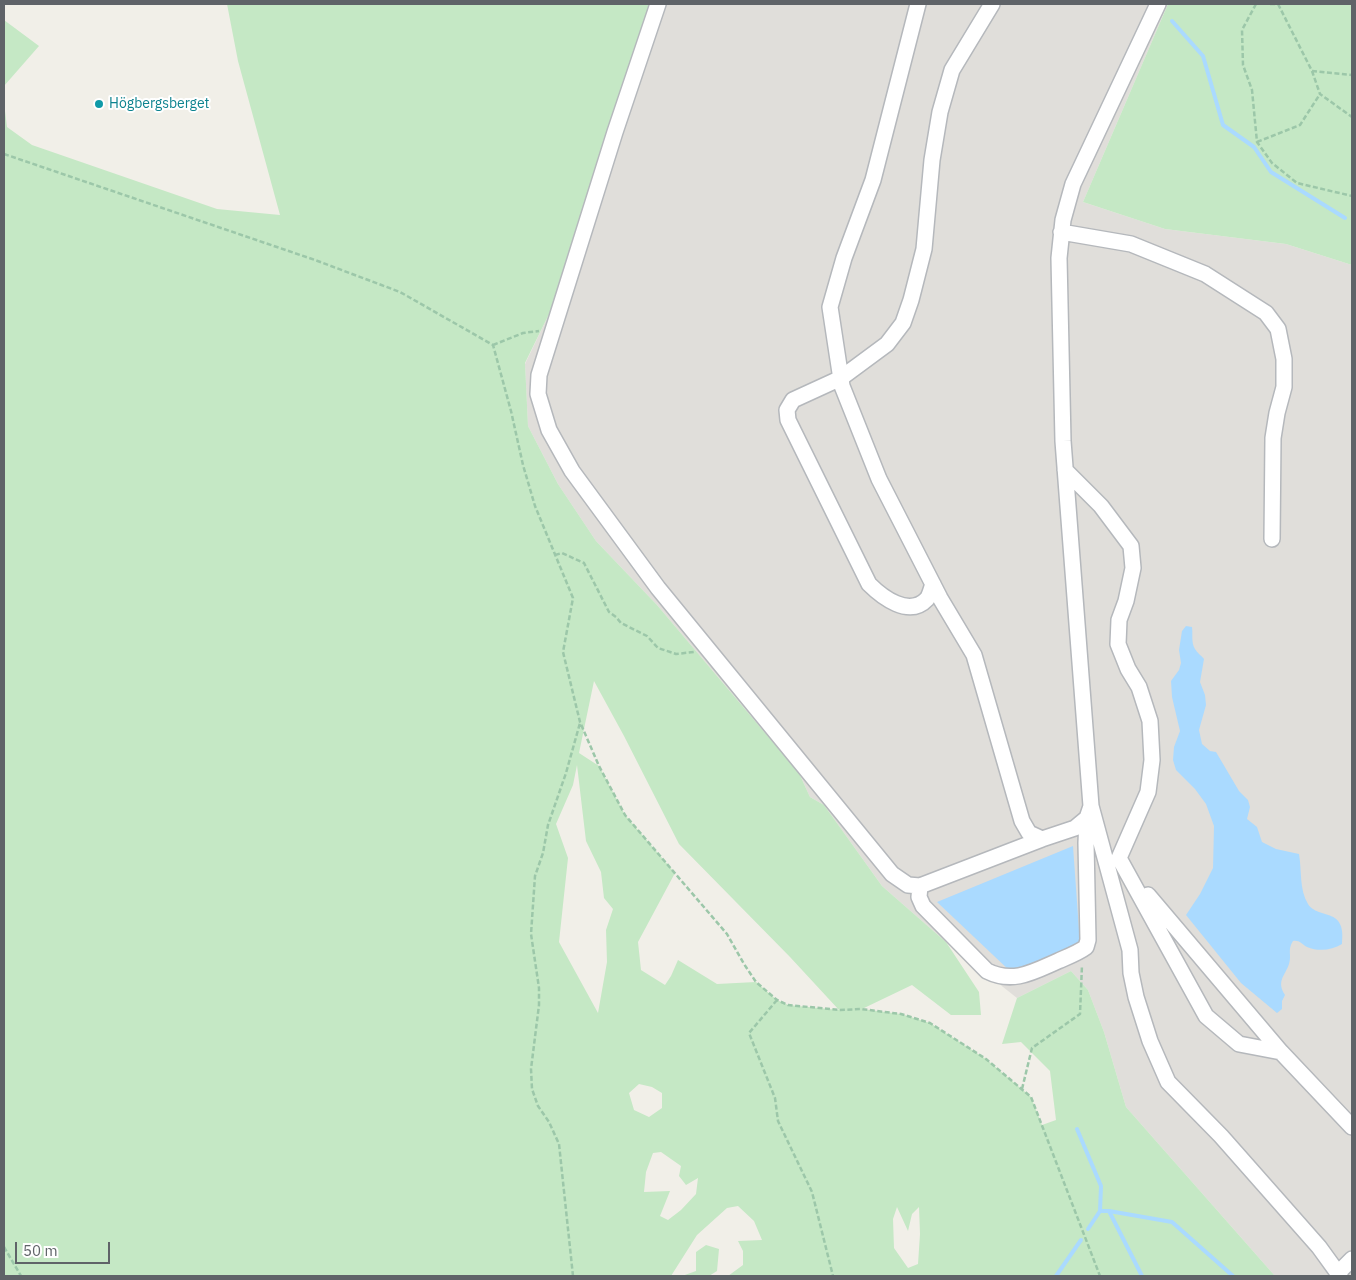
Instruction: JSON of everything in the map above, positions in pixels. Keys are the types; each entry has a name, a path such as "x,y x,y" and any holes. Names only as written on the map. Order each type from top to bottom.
{"lane":[{"path":"658,4 614,132 539,374 538,394 549,430 577,478 658,588 892,874 908,885 920,886 1075,828 1091,816"},
{"path":"918,4 873,180 844,258 830,307 842,386 879,480 933,584 974,655 1022,821 1029,834 1042,839"},
{"path":"933,584 928,598 917,605 906,606 881,596 869,584 788,420 787,410 793,400 841,378 887,344 903,323 924,250 932,160 940,112 952,70 992,4"},
{"path":"1158,4 1073,184 1062,220 1059,268 1063,441 1091,816 1130,950 1131,973 1136,997 1150,1041 1168,1082 1221,1136 1319,1247 1339,1274 1352,1258"},
{"path":"1062,232 1130,244 1205,274 1266,313 1278,329 1284,359 1284,387 1273,438 1272,539"},
{"path":"1065,470 1101,506 1131,546 1133,568 1126,601 1119,620 1118,644 1128,669 1139,687 1150,721 1152,760 1148,792 1120,858"},
{"path":"1091,816 1147,894 1281,1052 1352,1127"},
{"path":"920,886 919,897 923,906 987,971 999,977 1012,977 1030,973 1086,947 1088,940 1086,843 1091,816"},
{"path":"1120,858 1206,1016 1239,1044 1281,1052"}],"path":[{"path":"1256,4 1242,30 1243,65 1252,90 1257,142 1272,163 1298,183 1352,196"},
{"path":"1270,4 1278,4 1312,71 1320,94 1352,117"},
{"path":"1312,71 1352,75"},
{"path":"1257,142 1300,125 1320,94"},
{"path":"4,154 316,260 400,292 493,345 535,506 572,598 562,652 580,722 599,766 625,815 727,934 756,982 777,1000 788,1005 901,1014 930,1023 986,1059 1031,1097 1100,1276"},
{"path":"493,345 523,333 552,328"},
{"path":"555,555 562,553 584,563 609,612 621,623 647,636 658,648 676,654 709,650"},
{"path":"573,1276 559,1144 549,1122 538,1106 532,1089 531,1069 539,1005 539,988 531,934 535,876 543,853 548,825 566,773 580,722"},
{"path":"1022,1089 1032,1048 1080,1014 1083,950"},
{"path":"777,1000 749,1033 775,1098 778,1121 812,1192 833,1276"},
{"path":"4,1247 21,1276"}],"shaded area":[{"path":"652,4 1168,4 1083,202 1165,229 1286,244 1352,265 1352,1276 1275,1276 1126,1107 1104,1032 1088,990 1071,971 1017,998 946,942 882,886 824,805 810,797 799,773 657,605 596,541 558,484 528,426 525,364 550,312"}],"green space":[{"path":"227,4 652,4 550,312 525,363 528,426 558,484 596,541 657,605 799,773 810,797 824,805 882,886 946,942 979,992 981,1015 951,1015 912,985 862,1009 901,1014 930,1023 986,1059 1031,1097 1042,1125 1056,1120 1050,1071 1021,1042 1002,1044 1017,998 1071,971 1088,990 1104,1032 1126,1107 1275,1276 728,1276 743,1265 743,1251 738,1241 762,1240 754,1221 738,1206 727,1208 697,1235 671,1276 4,1276 4,103 7,127 32,145 217,209 280,215 238,61","holes":["594,681 679,844 790,957 839,1010 788,1005 777,1000 756,982 717,984 678,960 665,985 641,970 638,942 675,873 625,815 599,766 579,753","577,765 586,841 601,872 604,898 613,909 606,930 607,962 598,1013 559,942 568,858 556,824 573,785","639,1084 652,1087 662,1093 662,1108 649,1117 634,1110 629,1093","661,1152 681,1166 679,1176 686,1185 698,1178 696,1194 681,1210 668,1220 660,1216 670,1191 644,1192 646,1172 653,1153","897,1207 908,1231 912,1214 919,1207 918,1264 908,1268 894,1248 893,1219"]},
{"path":"1168,4 1352,4 1352,265 1286,244 1165,229 1083,202"},
{"path":"4,20 39,46 4,86"},
{"path":"706,1245 719,1249 717,1271 709,1276 682,1276 696,1271 696,1252"}],"water":[{"path":"1186,626 1192,627 1194,647 1204,659 1200,682 1205,695 1206,705 1199,730 1202,744 1210,751 1216,752 1239,791 1248,800 1250,807 1247,819 1257,827 1262,842 1276,849 1299,854 1302,886 1308,904 1318,912 1336,919 1340,924 1342,932 1342,944 1330,949 1312,949 1293,941 1290,947 1289,964 1281,982 1285,995 1282,1001 1282,1009 1277,1013 1241,983 1186,915 1200,894 1213,868 1214,826 1206,804 1195,789 1176,770 1173,760 1174,747 1180,731 1172,697 1171,681 1179,670 1181,663 1179,650 1182,631"},
{"path":"1073,846 1080,944 1011,972 937,902"}],"waterway":[{"path":"1172,21 1203,56 1223,125 1254,147 1271,172 1345,218"},
{"path":"1077,1129 1101,1186 1100,1211 1109,1211 1142,1276"},
{"path":"1088,1229 1100,1211"},
{"path":"1109,1211 1172,1222 1233,1276"},
{"path":"1056,1276 1081,1240"}],"place":[{"name":"Högbergsberget","path":"99,104"}]}
